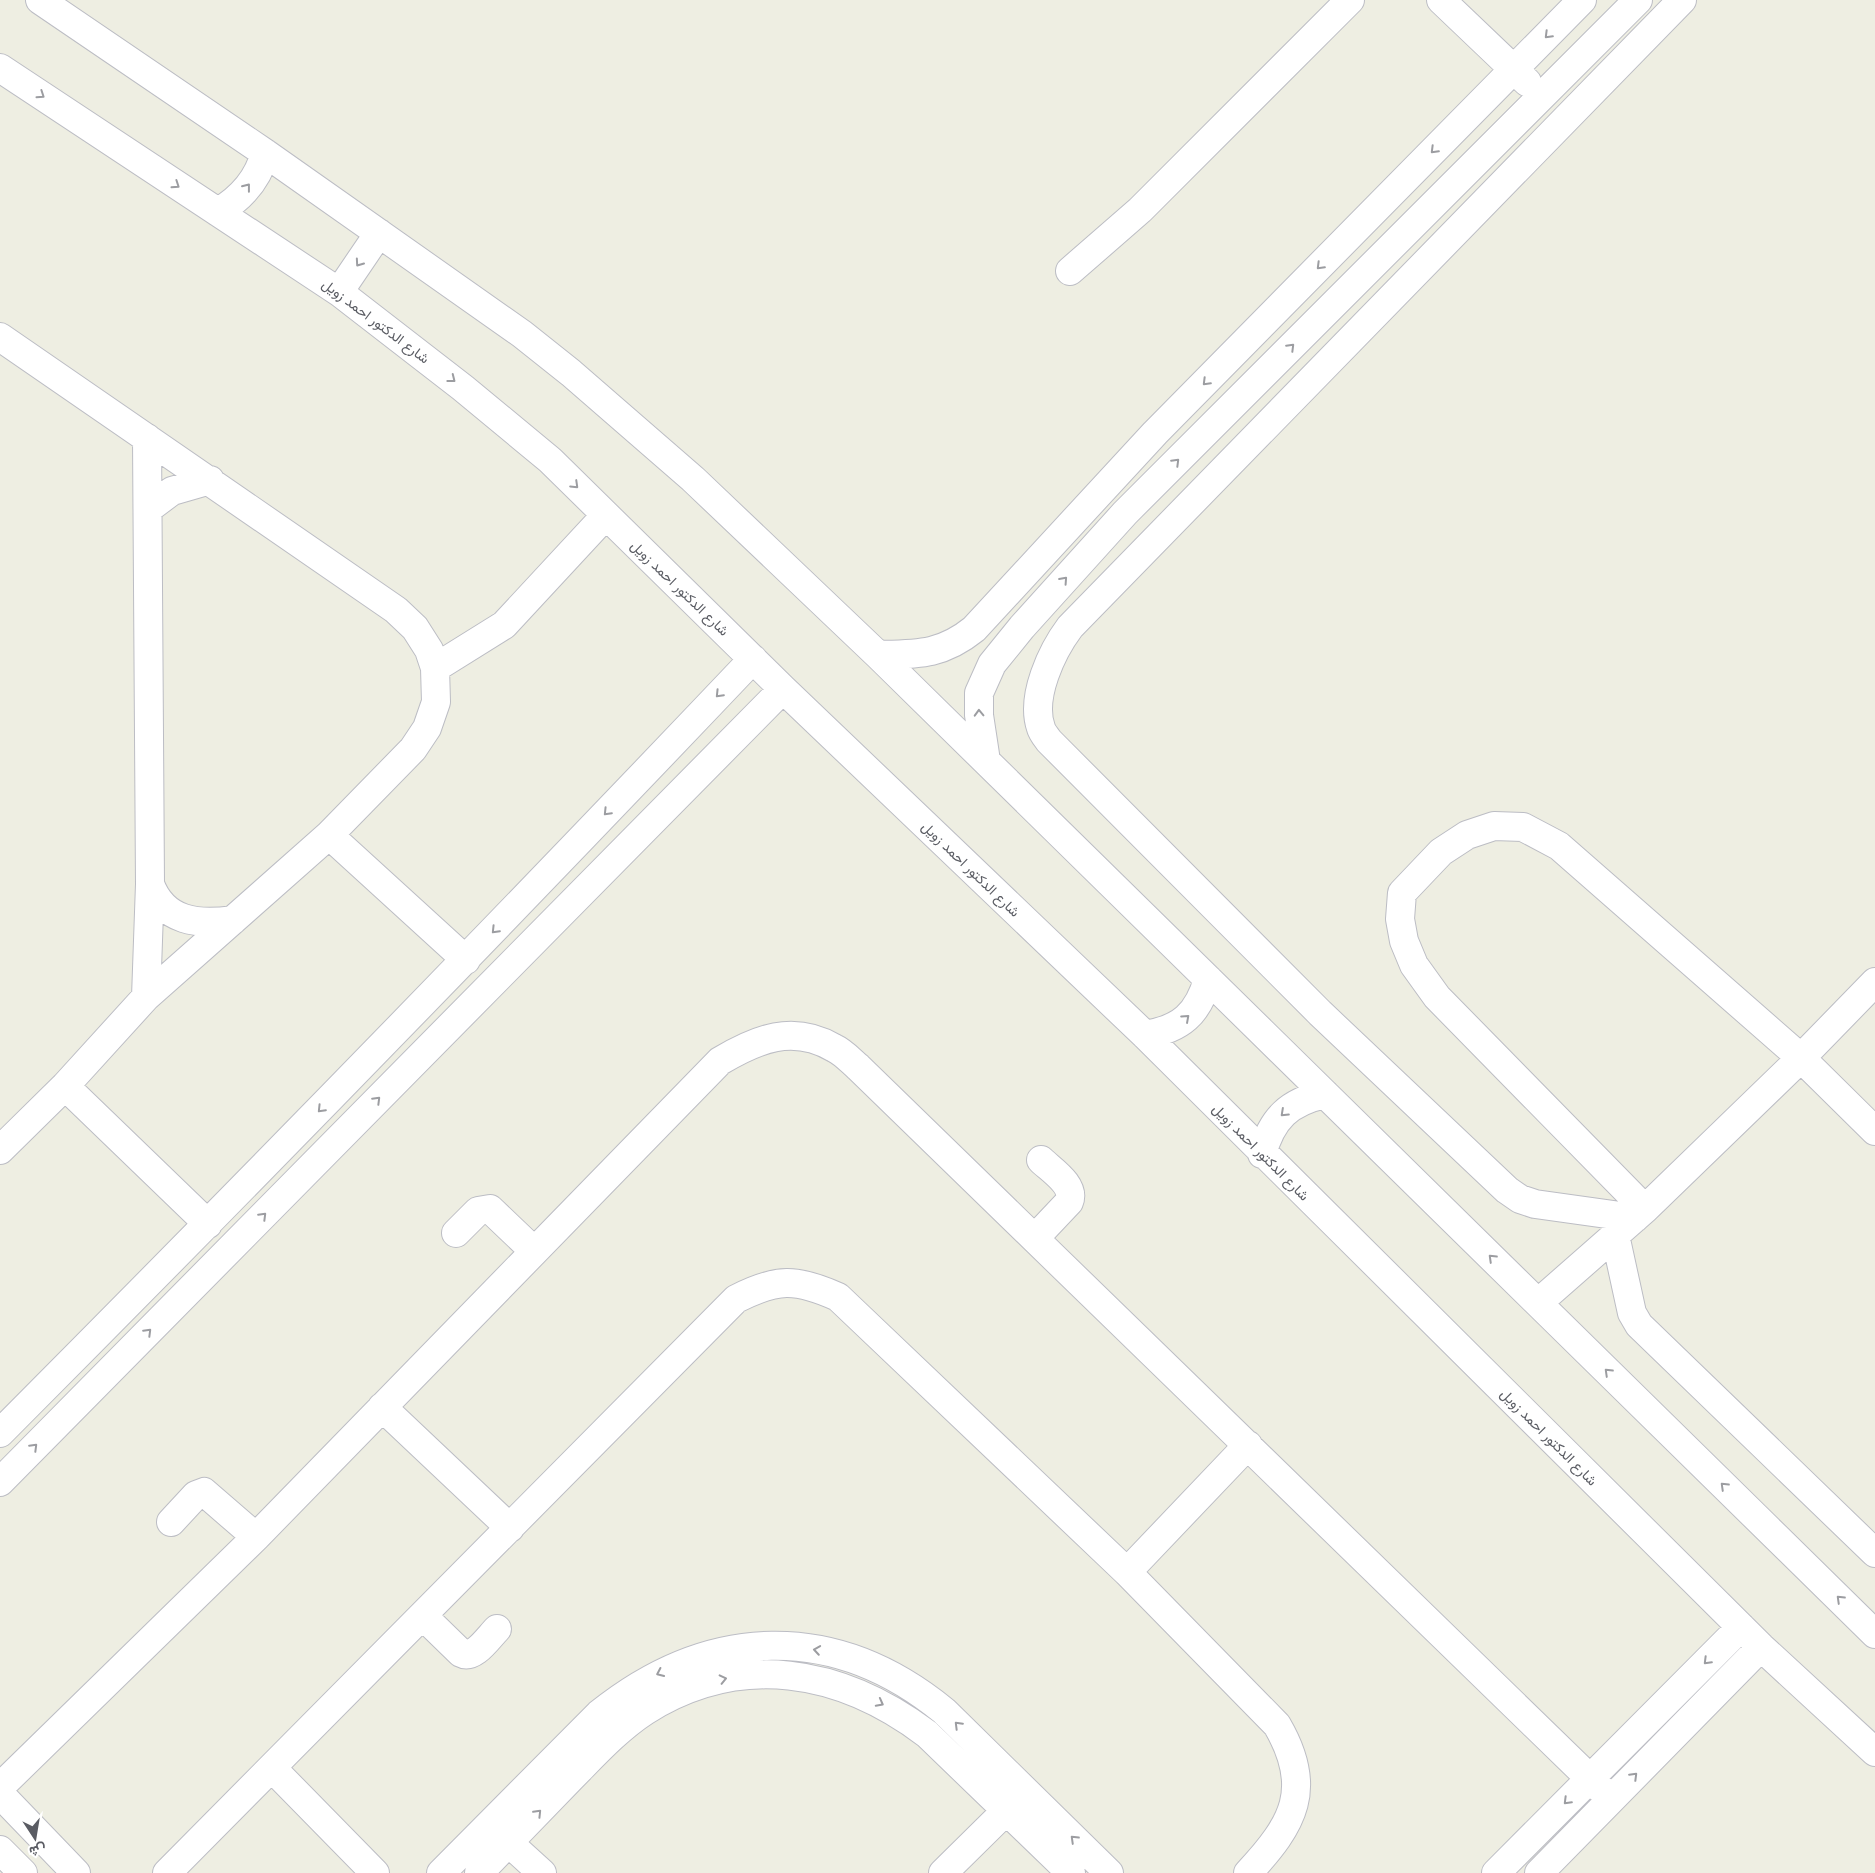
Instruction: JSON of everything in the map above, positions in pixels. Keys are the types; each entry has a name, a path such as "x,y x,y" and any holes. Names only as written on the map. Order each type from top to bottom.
{"street":[{"path":"40,0 266,154 522,334 571,373 693,479 878,655 1875,1634"},
{"path":"1070,271 1140,210 1350,0"},
{"path":"1442,0 1541,97"},
{"path":"878,655 916,654 936,651 957,643 974,629 1100,491 1582,0"},
{"path":"986,761 979,715 980,693 992,664 1022,627 1124,513 1638,0"},
{"path":"1632,1220 1534,1204 1520,1199 1508,1190 1320,1013 1049,741 1041,727 1039,706 1047,665 1057,645 1070,627 1682,0"},
{"name":"شارع الدكتور احمد زويل","path":"0,68 339,292 470,394 550,460 783,689 1145,1035 1262,1154 1761,1647 1875,1752"},
{"path":"218,212 246,190 266,154"},
{"path":"339,292 379,233"},
{"path":"0,338 210,480 396,610 416,628 429,650 435,668 436,702 427,728 412,750 328,834 146,997 65,1086 0,1150"},
{"path":"146,997 150,884 147,438"},
{"path":"148,509 172,491 210,480"},
{"path":"1100,491 1124,513"},
{"path":"435,668 504,624 606,515"},
{"path":"0,1432 208,1224 466,960 753,659"},
{"path":"0,1482 783,689"},
{"path":"1875,1131 1801,1058 1560,846 1522,827 1494,826 1468,835 1441,852 1402,893 1400,920 1404,941 1414,965 1437,998 1632,1220 1630,1307 1639,1325 1875,1553"},
{"path":"328,834 466,960"},
{"path":"150,884 154,896 164,908 179,918 215,923 233,920"},
{"path":"1145,1035 1163,1032 1179,1024 1193,1012 1203,997 1208,979"},
{"path":"1538,1303 1632,1220 1801,1058 1875,982"},
{"path":"0,1787 256,1537 720,1061 746,1046 774,1036 805,1036 834,1048 858,1067 1611,1799"},
{"path":"65,1086 208,1224"},
{"path":"1262,1154 1267,1136 1277,1120 1299,1102 1325,1094"},
{"path":"1034,1238 1069,1202 1071,1195 1068,1186 1041,1160"},
{"path":"456,1233 478,1211 490,1209 534,1251"},
{"path":"167,1873 736,1299 760,1286 787,1282 814,1286 838,1297 1127,1572 1277,1725 1289,1744 1295,1766 1296,1789 1292,1812 1283,1833 1248,1873"},
{"path":"382,1407 510,1528"},
{"path":"1127,1572 1248,1445"},
{"path":"171,1522 196,1494 204,1492 209,1494 256,1537"},
{"path":"423,1616 461,1653 467,1656 472,1654 497,1629"},
{"path":"1496,1873 1741,1627"},
{"path":"441,1873 599,1714 623,1695 648,1679 675,1666 734,1648 798,1646 830,1652 861,1661 891,1674 919,1690 944,1711 1071,1873"},
{"path":"1539,1873 1761,1647"},
{"path":"480,1873 591,1758 617,1733 644,1712 675,1695 707,1682 741,1675 770,1674 817,1680 854,1690 880,1702 927,1734 1108,1873"},
{"path":"272,1768 375,1873"},
{"path":"0,1794 76,1873"},
{"path":"943,1873 1016,1801"},
{"path":"509,1843 542,1873"},
{"path":"0,1850 23,1873"}]}
